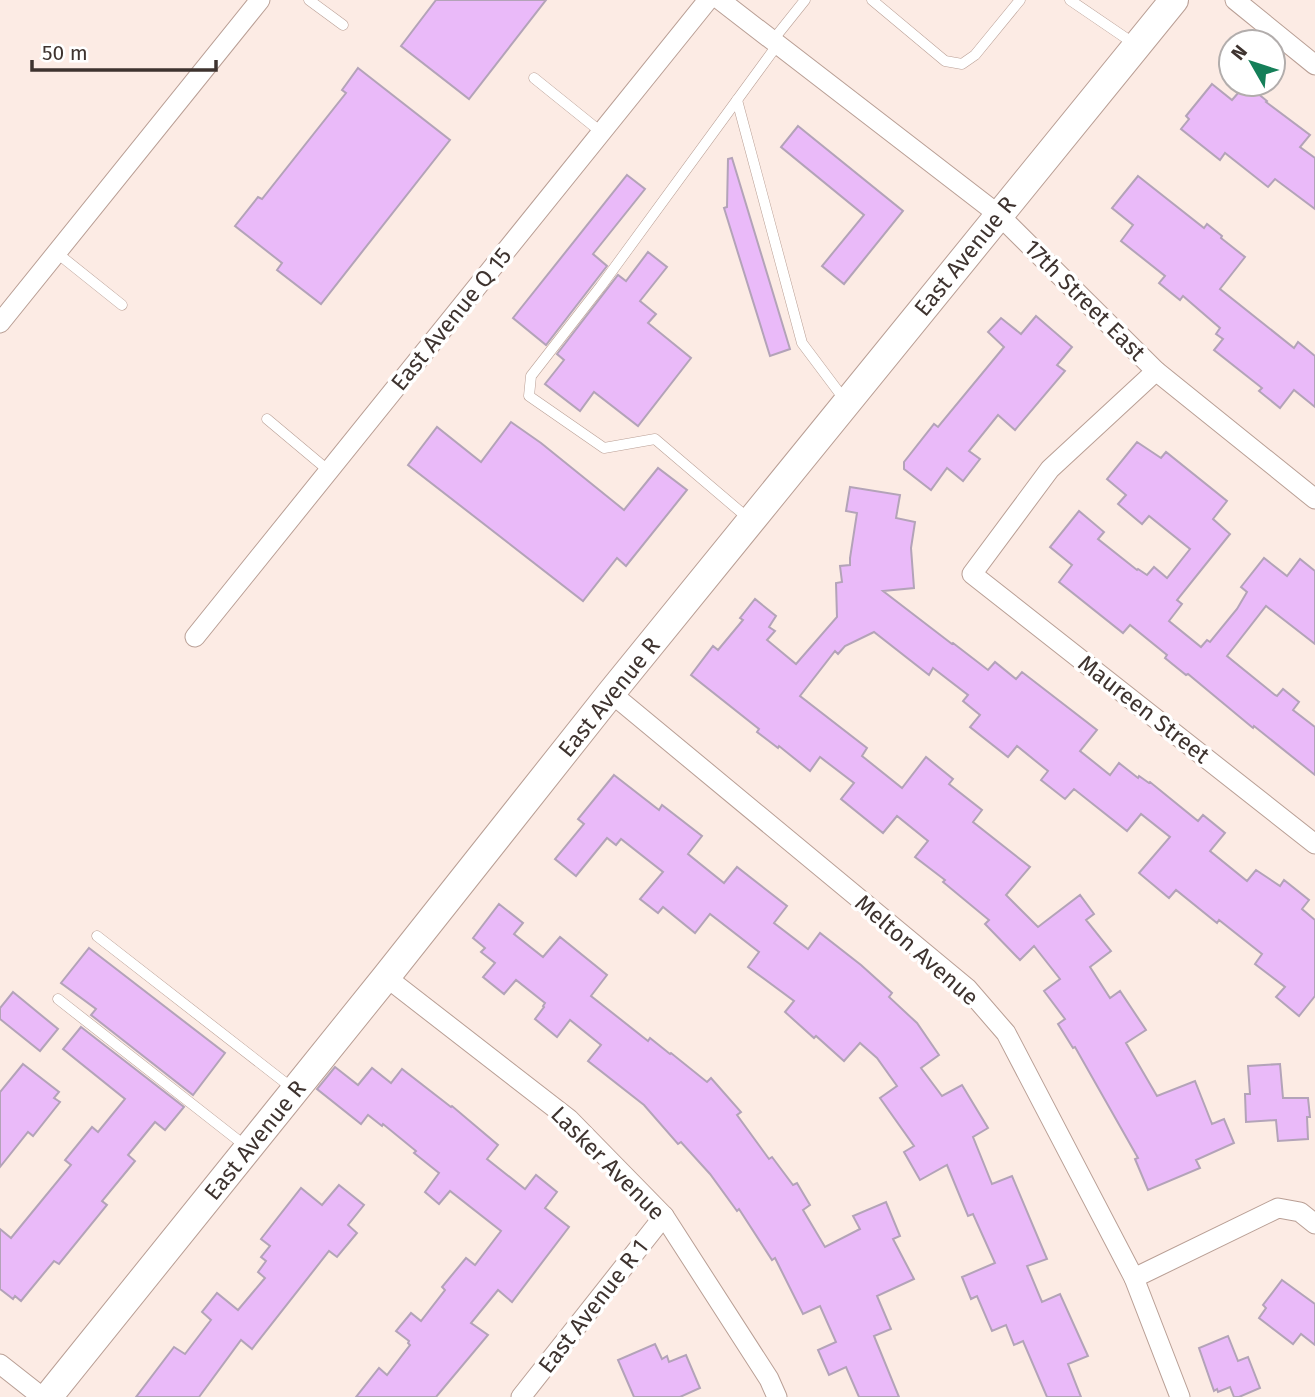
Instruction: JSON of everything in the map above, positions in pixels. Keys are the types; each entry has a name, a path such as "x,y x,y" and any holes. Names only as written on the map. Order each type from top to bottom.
{"main road":[{"name":"East Avenue R","path":"45,1397 386,977 611,693 1174,0"}],"street":[{"name":"East Avenue Q 15","path":"195,637 708,0"},
{"name":"17th Street East","path":"720,0 999,215 1156,371 1315,499"},
{"path":"1235,0 1315,65"},
{"path":"0,323 256,5"},
{"name":"Maureen Street","path":"1156,371 1050,469 972,574 1315,844"},
{"name":"Melton Avenue","path":"611,693 967,988 1006,1034 1134,1278 1180,1397"},
{"name":"Lasker Avenue","path":"386,977 569,1119 664,1216 769,1380 777,1397"},
{"path":"1134,1278 1278,1208 1300,1212 1315,1224"},
{"name":"East Avenue R 1","path":"521,1397 664,1216"},
{"path":"0,1364 45,1397"}],"lane":[{"path":"309,0 342,25"},
{"path":"751,521 654,439 604,448 529,396 531,376 601,286 737,100 805,0"},
{"path":"872,0 946,61 961,64 975,55 1020,0"},
{"path":"1070,0 1137,46"},
{"path":"534,78 601,132"},
{"path":"737,100 802,343 847,402"},
{"path":"57,253 122,305"},
{"path":"267,419 329,471"},
{"path":"97,936 295,1090"},
{"path":"58,999 248,1148"}],"building":[{"path":"436,0 546,0 469,99 401,46"},
{"path":"358,68 450,140 321,304 277,270 282,263 235,226 258,197 262,199 346,93 342,90"},
{"path":"1212,84 1217,88 1217,98 1263,98 1310,135 1300,147 1315,158 1315,209 1275,179 1268,187 1225,153 1220,160 1181,129 1189,119 1186,116"},
{"path":"798,126 903,211 844,284 822,266 864,215 781,147"},
{"path":"732,158 790,349 770,356 724,208 727,207 728,159"},
{"path":"627,175 645,189 593,254 607,266 546,345 513,318"},
{"path":"1138,176 1204,228 1207,224 1245,257 1220,289 1294,348 1298,342 1315,356 1315,407 1294,390 1280,408 1259,391 1262,388 1214,350 1223,339 1216,334 1220,328 1183,296 1180,300 1159,283 1165,276 1121,241 1133,225 1112,208"},
{"path":"648,252 667,267 640,301 656,314 648,323 691,358 638,426 594,392 580,411 545,384 564,360 557,354 618,275 626,281"},
{"path":"1036,316 1072,347 1057,365 1065,371 1015,430 998,415 969,451 980,459 963,481 947,468 931,490 904,469 904,462 934,424 938,427 1004,347 988,332 1001,318 1021,334"},
{"path":"511,422 624,510 658,468 687,490 626,566 617,558 583,601 408,465 437,427 481,462"},
{"path":"1137,442 1161,458 1166,452 1227,501 1213,519 1230,534 1177,600 1182,604 1169,621 1201,647 1207,640 1210,642 1237,609 1247,592 1241,587 1264,558 1287,576 1300,559 1315,571 1315,644 1266,606 1227,656 1275,695 1283,689 1299,702 1293,710 1315,727 1315,775 1165,658 1167,655 1130,625 1123,633 1059,582 1072,565 1050,547 1079,511 1104,532 1098,539 1147,575 1154,567 1167,578 1190,549 1149,516 1142,524 1118,504 1126,495 1107,479"},
{"path":"850,487 900,495 896,518 915,522 911,548 914,588 883,591 988,670 995,662 1016,679 1022,672 1097,730 1080,751 1110,775 1119,763 1138,778 1139,776 1150,782 1198,821 1203,815 1225,833 1210,851 1247,881 1256,870 1280,886 1284,880 1309,900 1302,909 1315,920 1315,996 1299,1016 1276,997 1285,987 1255,964 1262,954 1176,890 1169,898 1139,873 1170,837 1141,814 1127,831 1074,789 1065,799 1041,780 1048,771 1017,746 1008,757 970,727 980,715 963,701 968,695 933,668 929,675 874,632 845,646 838,654 835,651 800,696 867,748 862,756 902,788 926,757 953,779 949,784 982,810 973,822 1030,867 1006,895 1038,927 1080,895 1094,914 1086,920 1111,951 1090,967 1110,998 1120,991 1146,1030 1126,1043 1157,1096 1195,1081 1212,1124 1224,1119 1234,1143 1196,1160 1200,1168 1148,1190 1135,1159 1138,1158 1075,1047 1073,1048 1058,1024 1065,1019 1044,991 1060,979 1034,946 1020,960 985,924 989,920 915,857 928,841 897,816 883,833 841,799 854,783 820,757 810,771 757,732 759,729 691,675 713,646 718,650 743,620 740,618 755,599 776,616 769,627 775,631 767,640 796,664 837,617 836,583 842,582 840,566 850,565 857,513 846,511"},
{"path":"614,775 659,810 662,805 702,836 688,854 724,883 737,867 787,906 774,923 808,949 820,933 892,993 889,997 917,1023 939,1055 921,1068 942,1096 962,1085 988,1128 973,1137 992,1184 1012,1176 1047,1259 1027,1266 1042,1302 1060,1294 1088,1356 1068,1364 1081,1397 1047,1397 1023,1341 1014,1345 1006,1325 992,1331 977,1296 971,1299 962,1277 995,1263 973,1214 968,1216 947,1165 920,1180 904,1152 914,1146 880,1098 897,1086 877,1058 860,1043 844,1061 816,1036 814,1038 785,1012 794,1001 748,967 759,952 710,914 695,933 663,907 658,913 640,899 663,872 621,839 616,845 607,838 576,876 555,859 584,824 578,819"},
{"path":"499,904 523,923 514,934 543,957 560,937 607,975 591,996 648,1041 650,1038 707,1082 711,1078 741,1112 737,1115 769,1159 772,1157 793,1185 797,1183 810,1205 803,1210 825,1247 860,1229 853,1216 886,1202 900,1236 893,1239 914,1279 877,1296 891,1329 874,1336 899,1397 859,1397 846,1367 829,1375 818,1350 836,1342 820,1306 803,1314 775,1258 772,1260 739,1209 737,1211 710,1174 681,1142 678,1144 644,1105 588,1061 601,1045 570,1020 557,1037 535,1019 545,1003 516,980 504,994 483,977 495,963 481,952 485,948 473,938"},
{"path":"89,948 225,1053 193,1095 91,1015 96,1009 61,983"},
{"path":"13,992 58,1029 40,1051 0,1019 0,1008"},
{"path":"81,1027 184,1107 165,1130 155,1122 128,1155 135,1161 102,1201 107,1205 59,1264 54,1261 21,1301 15,1296 13,1299 0,1289 0,1229 11,1238 71,1165 65,1160 92,1127 98,1132 125,1099 63,1049"},
{"path":"23,1064 59,1092 54,1098 60,1102 33,1136 28,1132 0,1167 0,1092"},
{"path":"1280,1064 1283,1098 1308,1098 1308,1139 1278,1141 1276,1120 1246,1122 1245,1094 1250,1094 1248,1066"},
{"path":"335,1067 358,1085 372,1068 391,1083 402,1069 498,1145 487,1159 525,1189 536,1175 557,1192 545,1208 569,1227 512,1302 498,1290 471,1323 488,1335 436,1397 356,1397 379,1368 387,1375 410,1345 409,1341 396,1331 411,1313 421,1321 445,1290 442,1287 466,1258 475,1265 501,1231 450,1191 439,1204 425,1192 439,1173 414,1153 416,1151 368,1115 361,1124 317,1089"},
{"path":"339,1185 364,1205 348,1225 357,1233 337,1257 329,1251 252,1349 241,1340 199,1397 136,1397 174,1347 185,1354 211,1320 202,1312 217,1293 238,1310 265,1278 258,1272 266,1261 261,1257 270,1246 261,1239 301,1188 322,1205"},
{"path":"1282,1280 1315,1304 1315,1345 1301,1334 1293,1344 1259,1318 1266,1308 1263,1305"},
{"path":"1228,1336 1238,1361 1248,1357 1260,1388 1239,1397 1234,1397 1230,1387 1214,1391 1199,1348"},
{"path":"655,1344 662,1359 667,1356 669,1362 686,1355 700,1388 680,1397 634,1397 618,1360"}]}
